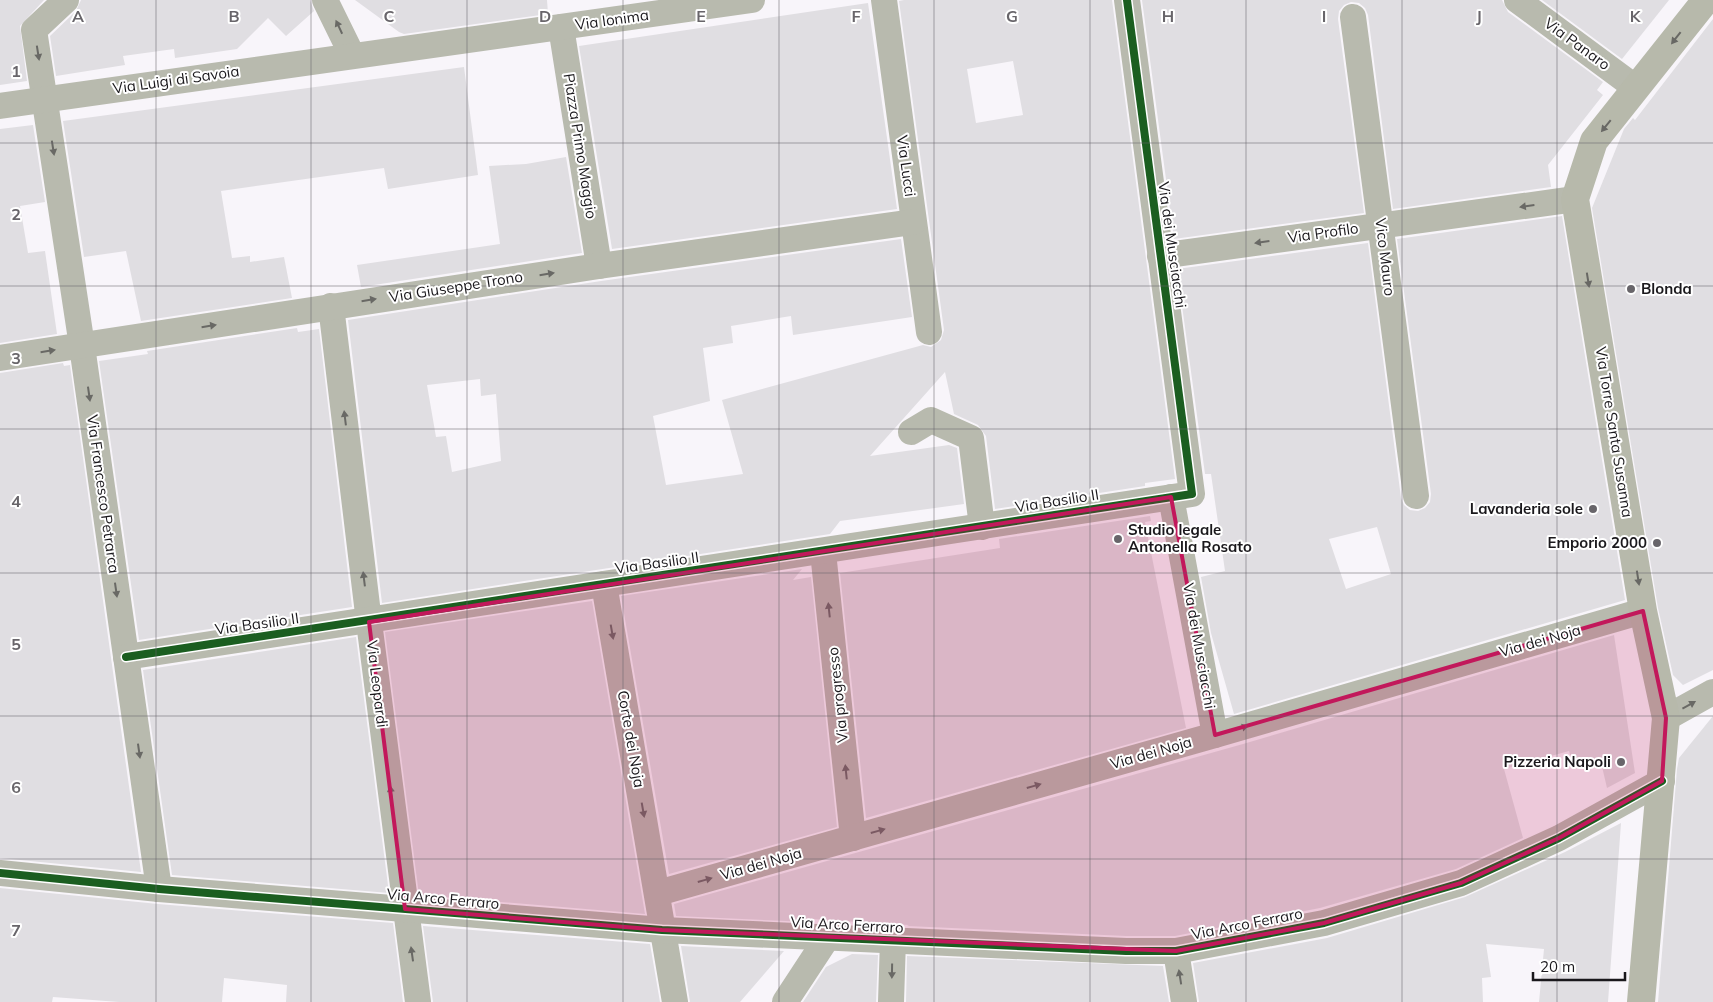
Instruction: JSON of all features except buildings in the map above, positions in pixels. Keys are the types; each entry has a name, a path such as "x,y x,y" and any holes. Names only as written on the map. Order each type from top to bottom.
{"main road":[{"name":"Via Torre Santa Susanna","path":"1641,1002 1662,781 1666,718 1643,611 1575,200 1594,141 1706,0"}],"street":[{"name":"Via Francesco Petrarca","path":"66,0 34,30 82,346 159,889"},
{"path":"327,0 352,55"},
{"name":"Via Ionima","path":"352,55 561,27 673,6 752,0"},
{"name":"Via Lucci","path":"884,0 929,332"},
{"name":"Via dei Musciacchi","path":"1127,0 1160,256 1182,496 1215,735"},
{"name":"Via Panaro","path":"1517,0 1636,88"},
{"name":"Vico Mauro","path":"1353,17 1416,496"},
{"name":"Piazza Primo Maggio","path":"561,27 599,266"},
{"name":"Via Luigi di Savoia","path":"0,106 352,55"},
{"name":"Via Profilo","path":"1160,256 1575,200"},
{"name":"Via Giuseppe Trono","path":"0,358 599,266 913,222"},
{"name":"Via Leopardi","path":"331,306 418,1002"},
{"path":"911,432 931,420 971,438 982,527"},
{"name":"Via Basilio II","path":"126,657 369,622 604,584 1182,496"},
{"name":"Via progresso","path":"824,552 853,838"},
{"name":"Corte dei Noja","path":"604,584 675,1002"},
{"name":"Via dei Noja","path":"658,893 1643,611"},
{"path":"1666,718 1713,692"},
{"name":"Via Arco Ferraro","path":"0,873 159,889 662,930 1126,951 1176,951 1324,923 1461,883 1558,838 1662,781"},
{"path":"785,1002 827,938"},
{"path":"891,1002 893,940"},
{"path":"1176,951 1184,1002"}],"highlighted area":[{"path":"1171,497 1215,735 1643,611 1666,718 1662,781 1559,838 1461,883 1324,923 1176,951 662,930 405,909 369,622"}],"cycle path":[{"path":"126,657 1192,494 1127,0"},
{"path":"0,873 159,889 662,930 1126,951 1176,951 1324,923 1461,883 1559,838 1662,781"}],"place":[{"name":"Blonda","path":"1631,289"},
{"name":"Lavanderia sole","path":"1593,509"},
{"name":"Studio legale Antonella Rosato","path":"1118,539"},
{"name":"Emporio 2000","path":"1657,543"},
{"name":"Pizzeria Napoli","path":"1621,762"}]}
